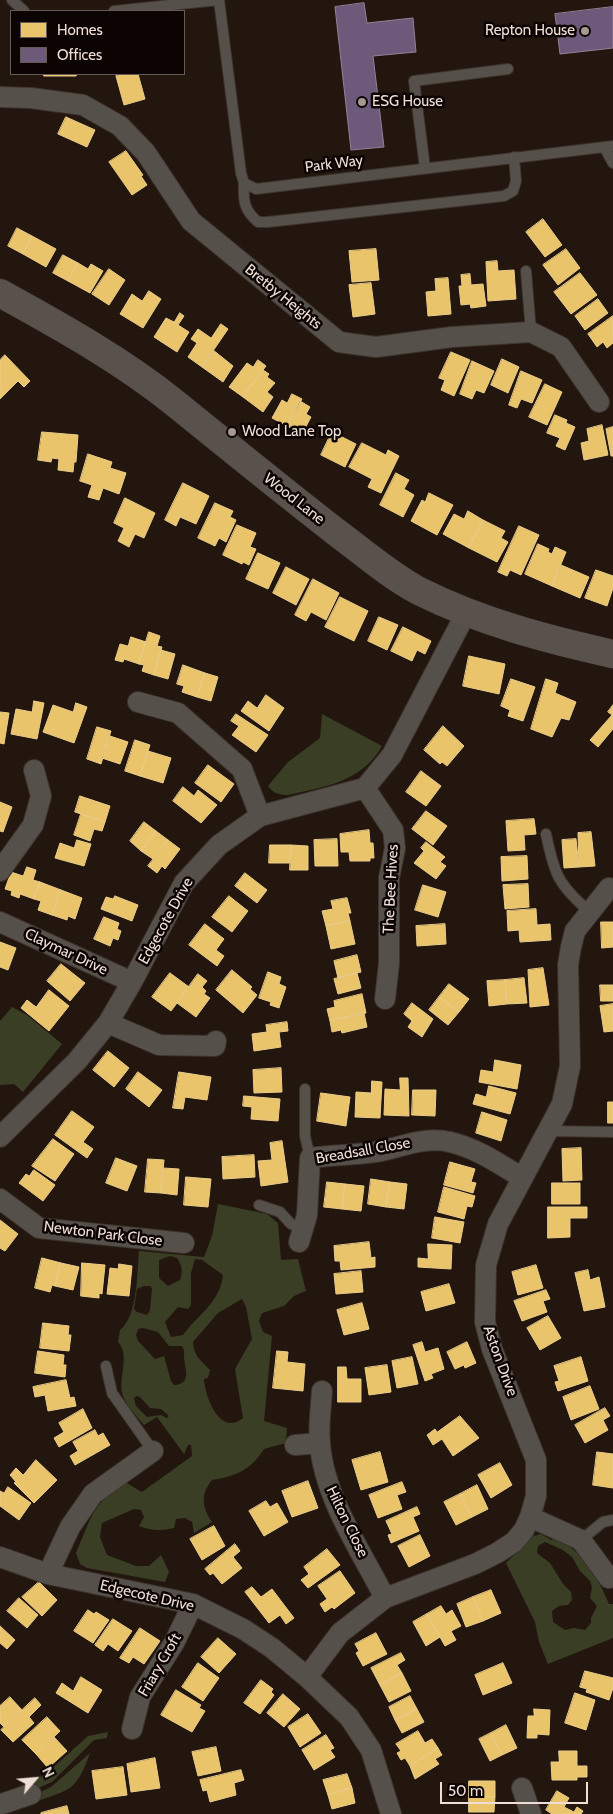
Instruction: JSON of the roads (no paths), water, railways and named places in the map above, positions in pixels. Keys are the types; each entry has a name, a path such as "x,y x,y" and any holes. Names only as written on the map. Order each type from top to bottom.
{"street":[{"name":"Bretby Heights","path":"0,97 31,98 83,105 120,126 146,153 190,221 339,342 376,347 452,337 531,332"},
{"name":"Wood Lane","path":"0,293 54,323 174,402 288,495 377,563 417,590 466,613 537,637 613,654"},
{"path":"531,332 561,347 599,402"},
{"path":"365,788 392,755 466,613"},
{"path":"138,702 178,713 242,769 260,816"},
{"path":"0,871 33,825 41,796 34,770"},
{"name":"Edgecote Drive","path":"0,1137 77,1061 108,1023 132,982 184,883 219,845 260,816 365,788"},
{"name":"The Bee Hives","path":"365,788 392,830 395,848 389,878 389,963 385,999"},
{"name":"Aston Drive","path":"307,1677 340,1633 385,1598 476,1564 497,1553 514,1542 524,1530 530,1517 536,1496 536,1460 492,1349 485,1322 486,1265 491,1245 521,1177 562,1104 570,1066 568,965 571,947 575,931 608,888"},
{"name":"Claymar Drive","path":"0,922 132,982"},
{"path":"108,1023 159,1045 215,1046 216,1041"},
{"name":"Breadsall Close","path":"301,1236 308,1215 310,1158 373,1152 422,1140 442,1141 466,1146 521,1177"},
{"name":"Newton Park Close","path":"0,1199 39,1228 184,1243"},
{"name":"Hilton Close","path":"322,1391 320,1443 325,1474 334,1499 385,1598"},
{"path":"295,1445 320,1443"},
{"path":"48,1574 70,1527 93,1494 153,1451"},
{"path":"530,1517 581,1540 609,1578"},
{"name":"Edgecote Drive","path":"0,1557 48,1574 193,1604 243,1629 272,1648 307,1677 348,1717 371,1750 391,1814"},
{"name":"Friary Croft","path":"132,1729 140,1696 174,1643 193,1604"},
{"path":"522,1788 531,1814"},
{"path":"3,1806 31,1794"}],"lane":[{"path":"12,0 23,10"},
{"path":"124,10 219,0 244,183 243,203 248,214 258,222 504,196 513,191 516,181 514,157"},
{"path":"425,168 414,81 508,69"},
{"path":"609,147 613,164"},
{"name":"Park Way","path":"244,183 256,189 609,147"},
{"path":"526,271 531,332"},
{"path":"546,834 552,863 566,892 589,911"},
{"path":"306,1089 305,1136 310,1158"},
{"path":"548,1131 613,1132"},
{"path":"259,1205 280,1212 301,1236"},
{"path":"106,1366 112,1393 153,1451"},
{"path":"581,1540 603,1522 613,1520"}],"place":[{"name":"Repton House","path":"585,31"},
{"name":"ESG House","path":"362,102"},
{"name":"Wood Lane Top","path":"232,432"}]}
